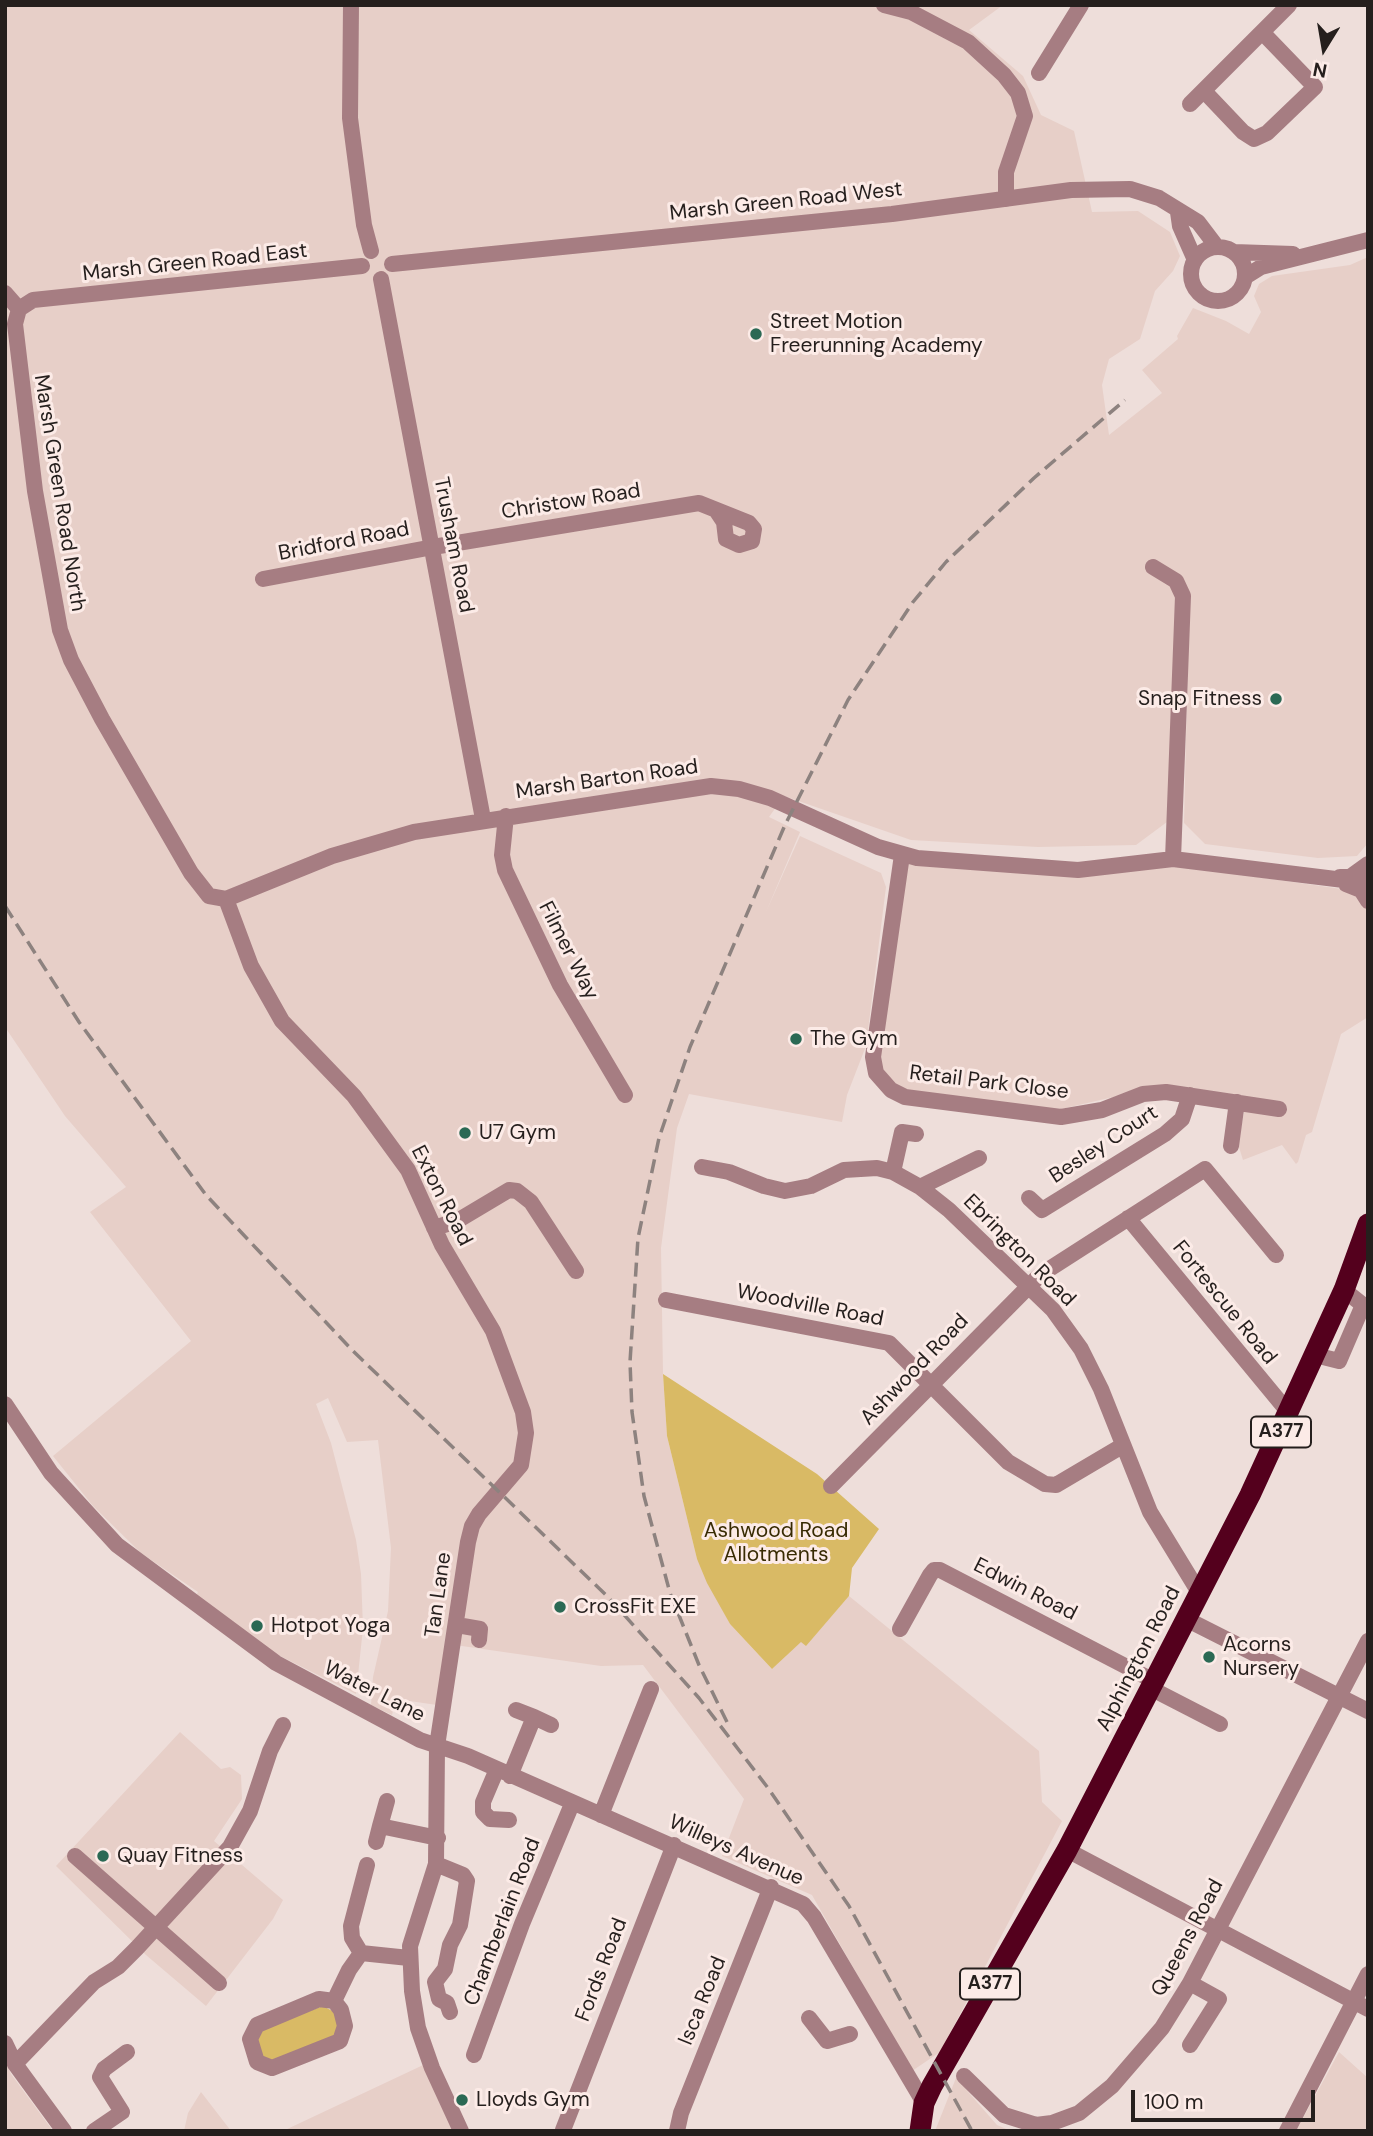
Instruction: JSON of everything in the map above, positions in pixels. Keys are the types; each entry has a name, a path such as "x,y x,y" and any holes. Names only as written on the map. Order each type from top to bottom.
{"highway":[{"name":"Alphington Road","path":"924,2103 1067,1850 1188,1620 1289,1413 1344,1290 1367,1227"},
{"name":"A377","path":"920,2131 924,2103"}],"street":[{"path":"351,5 350,118 364,225 372,251"},
{"path":"884,5 911,12 968,42 1004,75 1018,93 1025,116 1006,172 1006,199"},
{"path":"1039,73 1081,5"},
{"path":"1190,104 1289,5"},
{"path":"1204,91 1248,137 1259,139 1315,87 1262,32"},
{"name":"Marsh Green Road West","path":"392,264 892,214 1071,190 1130,189 1159,198 1198,222 1217,247"},
{"path":"1178,212 1180,226 1195,260"},
{"path":"1245,277 1261,267 1364,239"},
{"path":"1234,252 1243,263 1245,277 1241,289 1234,297 1219,301 1208,300 1193,285 1191,275 1195,260 1208,249 1217,247 1234,252 1310,255"},
{"path":"372,251 386,252 392,264 388,275 380,279 369,277 362,266 363,258 372,251"},
{"name":"Marsh Green Road East","path":"26,305 362,266"},
{"name":"Trusham Road","path":"380,279 484,819"},
{"path":"5,293 26,305"},
{"name":"Marsh Green Road North","path":"26,305 14,337 45,554 60,630 71,660 102,719 191,873 209,895 226,899"},
{"name":"Christow Road","path":"433,547 699,503 716,510"},
{"name":"Bridford Road","path":"263,579 433,547"},
{"path":"1153,567 1176,581 1183,596 1172,859"},
{"name":"Marsh Barton Road","path":"226,899 332,856 414,832 667,791 727,787 770,799 902,855 1078,870 1172,859 1368,883"},
{"name":"Filmer Way","path":"506,816 502,855 505,870 560,985 625,1095"},
{"name":"Retail Park Close","path":"902,855 873,1057 876,1073 886,1085 905,1097 1061,1117 1101,1110 1143,1094 1189,1096 1279,1109"},
{"name":"Marsh Barton Road","path":"1327,878 1350,877 1368,864"},
{"name":"Marsh Barton Road","path":"1327,878 1361,890 1368,901"},
{"name":"Exton Road","path":"226,899 251,966 282,1021 334,1072 387,1138 408,1170 434,1228 493,1331 510,1371 526,1433 521,1465"},
{"name":"Besley Court","path":"1029,1198 1042,1209 1165,1134 1182,1119 1189,1096"},
{"path":"1231,1146 1237,1102"},
{"path":"893,1172 902,1132 916,1134"},
{"path":"920,1187 979,1158"},
{"name":"Ebrington Road","path":"702,1167 729,1172 785,1191 811,1185 844,1170 877,1168 893,1172 920,1187 978,1235 1053,1310 1088,1362 1150,1512 1200,1594"},
{"name":"Ashwood Road","path":"831,1486 1029,1285 1205,1169 1276,1255"},
{"path":"434,1228 457,1221 509,1190 517,1191 531,1202 576,1271"},
{"name":"Fortescue Road","path":"1128,1218 1289,1413"},
{"name":"Woodville Road","path":"666,1300 889,1343 1008,1462 1045,1484 1056,1485 1122,1446"},
{"name":"Water Lane","path":"5,1404 51,1473 117,1545 276,1662 345,1702 437,1746 436,1864 414,1926 409,1958 418,2028 432,2068 461,2131"},
{"name":"Tan Lane","path":"437,1746 472,1526 521,1465"},
{"name":"Edwin Road","path":"900,1629 930,1575 934,1570 940,1570 1154,1686"},
{"path":"1188,1620 1368,1711"},
{"path":"457,1625 480,1629 479,1640"},
{"name":"Queens Road","path":"964,2076 1004,2115 1037,2128 1065,2119 1100,2097 1162,2028 1190,1983 1368,1641"},
{"path":"1154,1686 1220,1724"},
{"path":"601,1815 651,1689"},
{"path":"516,1710 551,1725"},
{"path":"509,1821 490,1819 483,1812 483,1802 534,1717"},
{"path":"15,2064 94,1982 118,1967 238,1835 250,1811 283,1724"},
{"name":"Willeys Avenue","path":"437,1746 796,1898 809,1909 862,2029 900,2062 924,2103"},
{"path":"376,1842 387,1801"},
{"name":"Chamberlain Road","path":"474,2054 522,1924 572,1804"},
{"path":"380,1826 438,1838"},
{"name":"Fords Road","path":"563,2130 577,2114 674,1845"},
{"path":"1067,1850 1361,2005"},
{"path":"75,1856 219,1983"},
{"path":"436,1864 463,1875 467,1881 460,1924 450,1945 445,1969 435,1982 439,1999 447,2003 450,2012"},
{"path":"361,1953 350,1933 367,1866"},
{"name":"Isca Road","path":"677,2131 681,2113 771,1887"},
{"path":"361,1953 409,1958"},
{"path":"334,2001 349,1970 361,1953"},
{"path":"1287,2131 1361,2005 1368,1974"},
{"path":"1190,1983 1219,1999 1190,2045"},
{"path":"319,1999 334,2001 345,2026 340,2041 272,2068 257,2062 250,2039 257,2025 319,1999"},
{"path":"809,2018 827,2041 862,2029"},
{"path":"5,2043 15,2064 64,2131"},
{"path":"94,2131 126,2119 100,2077 104,2068 127,2052"}],"shaded area":[{"path":"5,5 1003,5 969,30 1023,76 1041,115 1074,131 1092,212 1138,211 1170,232 1180,256 1173,271 1155,291 1140,339 1109,359 1102,385 1109,435 1162,393 1142,370 1178,339 1177,336 1193,308 1226,321 1249,334 1261,312 1254,296 1259,284 1272,276 1350,265 1368,257 1368,843 1357,856 1318,858 1205,844 1184,823 1188,656 1167,822 1136,845 1038,847 911,840 784,796 769,817 800,832 766,912 800,836 881,873 886,887 866,1046 847,1095 842,1122 689,1094 677,1128 661,1248 667,1436 697,1559 730,1624 772,1669 801,1641 806,1645 849,1596 1039,1751 1042,1802 1062,1821 940,2052 912,2071 812,1895 722,1856 744,1799 643,1665 601,1666 448,1644 437,1705 396,1699 392,1715 371,1705 373,1677 388,1611 391,1548 378,1440 347,1442 328,1398 316,1404 331,1443 356,1540 361,1574 363,1628 356,1694 272,1652 195,1598 198,1592 141,1553 93,1506 53,1456 191,1341 90,1212 126,1187 65,1116 5,1027"},
{"path":"904,859 1173,865 1356,891 1368,908 1368,1017 1341,1034 1312,1132 1306,1135 1298,1162 1296,1164 1282,1145 1243,1160 1238,1144 1246,1102 1144,1090 1048,1112 899,1090 878,1066"},
{"path":"180,1732 221,1769 230,1767 241,1775 242,1799 214,1841 283,1900 273,1919 206,2006 146,1955 56,1866"},
{"path":"1339,2052 1368,2078 1368,2131 1296,2131"},
{"path":"436,2059 469,2131 283,2131"},
{"path":"5,2060 11,2074 53,2131 5,2131"},
{"path":"956,2078 997,2125 1011,2131 935,2131"},
{"path":"201,2092 231,2131 184,2131 188,2113"}],"green space":[{"name":"Ashwood Road Allotments","path":"663,1374 817,1474 879,1529 852,1568 849,1596 806,1646 801,1642 772,1669 730,1624 697,1559 667,1436"},
{"path":"323,2006 338,2014 337,2032 327,2041 274,2061 262,2058 257,2036 264,2028"}],"railway":[{"path":"727,1722 699,1665 670,1593 644,1496 632,1412 630,1362 638,1238 659,1138 690,1047 785,825 848,700 913,602 946,562 1034,478 1125,400"},
{"path":"5,906 79,1022 206,1195 353,1351 608,1597 699,1698 768,1788 849,1906 972,2131"}],"place":[{"name":"Street Motion Freerunning Academy","path":"756,334"},
{"name":"Snap Fitness","path":"1276,699"},
{"name":"The Gym","path":"796,1039"},
{"name":"U7 Gym","path":"465,1133"},
{"name":"CrossFit EXE","path":"560,1607"},
{"name":"Hotpot Yoga","path":"257,1626"},
{"name":"Acorns Nursery","path":"1209,1657"},
{"name":"Quay Fitness","path":"103,1856"},
{"name":"Lloyds Gym","path":"462,2100"}]}
